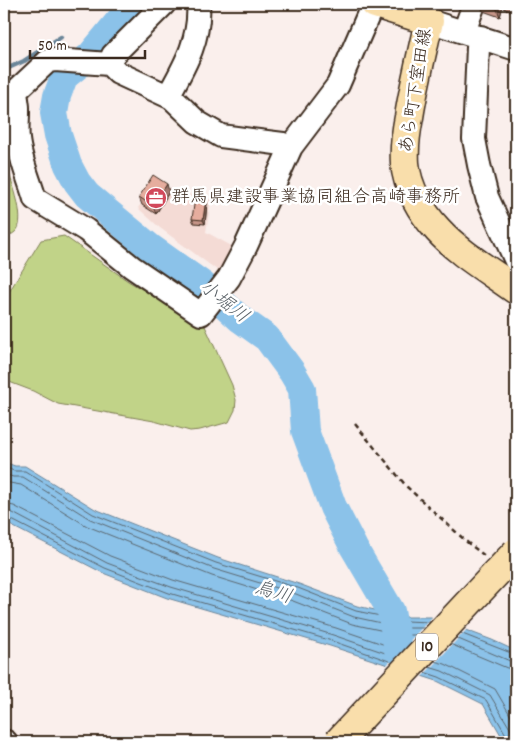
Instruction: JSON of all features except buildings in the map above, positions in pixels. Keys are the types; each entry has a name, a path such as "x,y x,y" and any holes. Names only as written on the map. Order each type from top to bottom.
{"main road":[{"name":"あら町下室田線","path":"374,4 428,21 411,100 406,134 405,162 410,186 421,208 438,230 459,249 516,290"},
{"name":"10","path":"338,742 516,552"}],"street":[{"path":"106,64 164,4"},
{"path":"168,96 188,61 196,37 199,16 198,4"},
{"path":"291,146 221,136 197,122 172,98 118,73 106,64 48,61 10,96 18,100 17,131 19,149 35,199 86,230 132,267 201,314 229,278 246,246 291,146 338,85 374,4"},
{"path":"474,4 473,34 478,47 474,139 487,197 516,261"},
{"path":"428,21 516,49"}],"path":[{"path":"355,424 407,487 468,543 489,559"}],"shaded area":[{"path":"156,183 211,200 206,232 237,249 221,273 160,228 138,208"}],"green space":[{"path":"4,158 16,196 20,218 19,226 15,232 4,237"},
{"path":"64,236 128,281 205,326 232,385 236,400 235,410 229,422 190,431 154,421 58,404 33,391 4,380 4,300 41,240"}],"water":[{"name":"烏川","path":"4,462 15,466 25,466 95,509 218,558 299,584 357,606 406,617 431,617 516,651 516,742 505,742 483,704 437,681 330,646 167,598 103,573 4,522"}],"pier":[{"path":"434,615 468,628 420,679 385,667"}],"waterway":[{"name":"小堀川","path":"133,4 91,55 64,77 57,96 54,113 58,135 68,165 87,195 151,248 203,285 239,318 267,338 292,372 302,389 305,431 333,507 354,548 391,611 398,650"},
{"path":"4,70 24,61 61,37"}],"place":[{"name":"群馬県建設事業協同組合高崎事務所","path":"156,198"}]}
